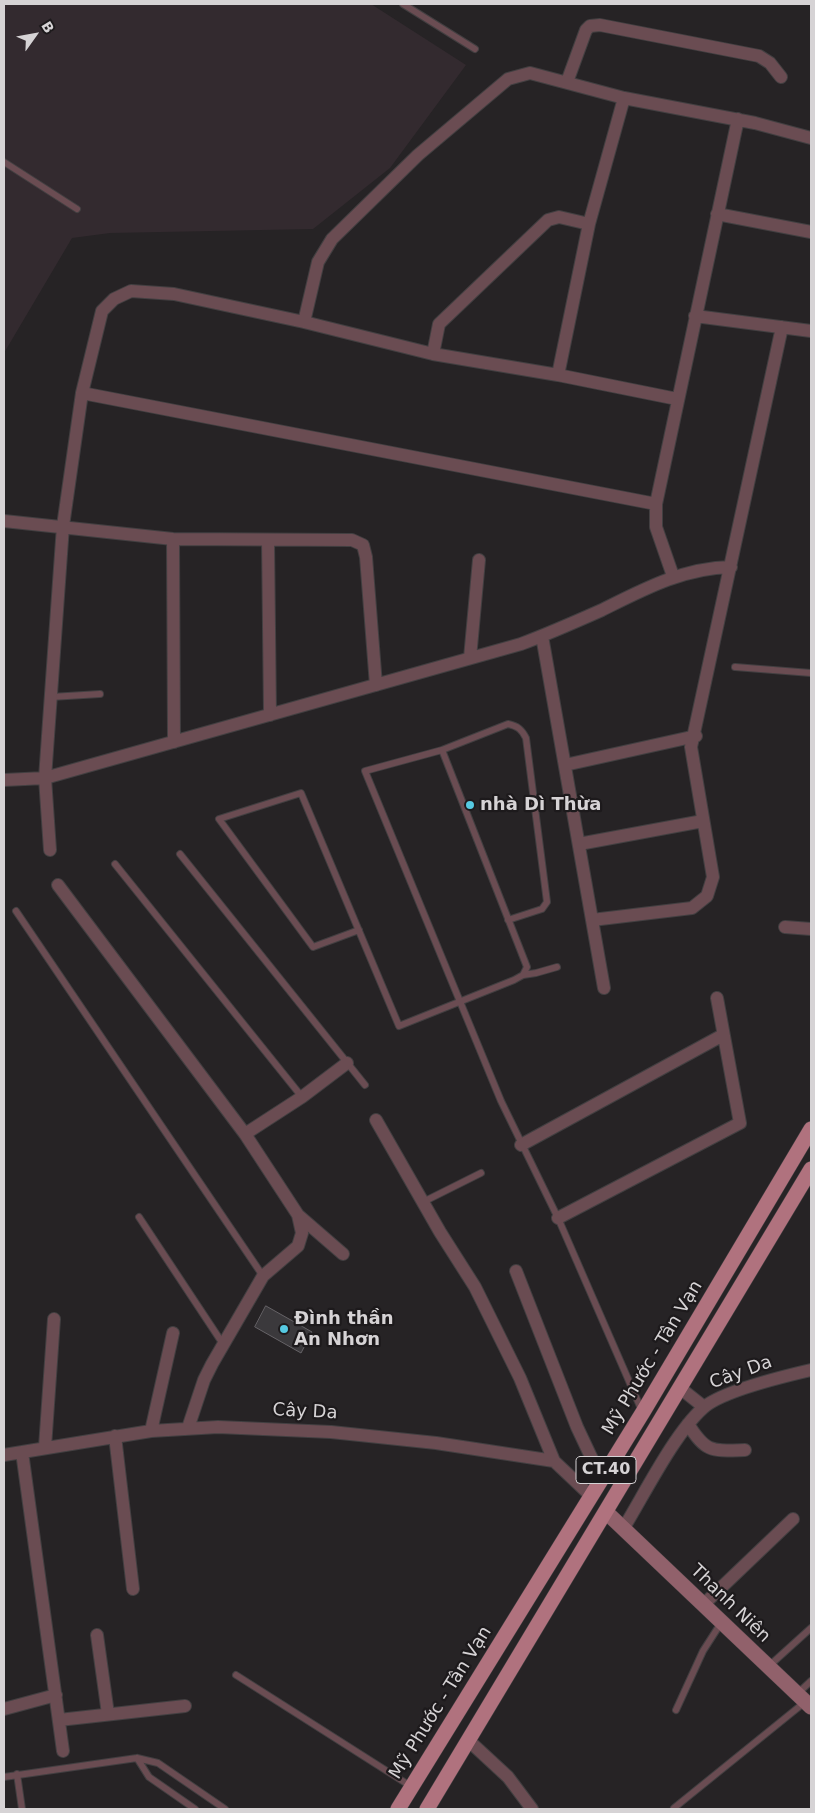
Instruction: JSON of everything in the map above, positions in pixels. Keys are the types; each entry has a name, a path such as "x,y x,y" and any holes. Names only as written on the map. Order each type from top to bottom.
{"main road":[{"name":"Mỹ Phước - Tân Vạn","path":"398,1809 643,1412 811,1129"},
{"name":"CT.40","path":"427,1809 811,1169"},
{"path":"591,1496 606,1512"}],"street":[{"path":"567,82 586,30 590,26 600,25 759,56 770,63 781,77"},
{"path":"304,322 318,262 332,239 418,155 508,79 530,73 624,98 738,119 811,138"},
{"path":"558,374 589,224 624,98"},
{"path":"673,576 656,527 656,504 738,119"},
{"path":"717,214 811,232"},
{"path":"433,354 439,324 548,220 559,217 589,224"},
{"path":"50,850 45,778 63,526 82,393 102,311 114,299 131,291 174,294 304,322 433,354 558,374 677,399"},
{"path":"695,316 811,331"},
{"path":"592,920 692,908 707,896 713,877 691,747 696,736 782,327"},
{"path":"82,393 656,504"},
{"path":"4,522 63,526 173,539 352,540 363,546 366,556 376,685"},
{"path":"173,539 174,742"},
{"path":"268,540 270,715"},
{"path":"470,658 479,560"},
{"path":"4,780 45,778 470,658 542,636 673,576 714,568 731,567"},
{"path":"542,636 604,988"},
{"path":"565,766 696,736"},
{"path":"578,844 704,821"},
{"path":"58,885 245,1134 298,1215 343,1254"},
{"path":"785,927 811,930"},
{"path":"558,1218 740,1123 717,998"},
{"path":"521,1145 723,1035"},
{"path":"245,1134 302,1097 347,1063"},
{"path":"376,1120 475,1287 520,1378 554,1461 591,1496"},
{"path":"188,1428 204,1380 263,1276 298,1246 302,1233 298,1215"},
{"path":"516,1271 577,1427 601,1478"},
{"path":"45,1447 54,1319"},
{"path":"151,1431 173,1333"},
{"name":"Cây Da","path":"623,1530 688,1424 704,1407 728,1395 811,1370"},
{"path":"680,1388 704,1407"},
{"path":"688,1424 700,1442 715,1451 745,1450"},
{"name":"Cây Da","path":"4,1455 151,1431 218,1426 331,1432 436,1443 554,1461"},
{"path":"115,1436 133,1589"},
{"path":"22,1452 63,1751"},
{"path":"606,1512 623,1530"},
{"path":"704,1604 793,1519"},
{"name":"Thanh Niên","path":"623,1530 704,1604 804,1701"},
{"path":"97,1636 108,1714"},
{"path":"4,1709 56,1695"},
{"path":"59,1720 185,1706"},
{"path":"468,1740 508,1777 532,1809"}],"lane":[{"path":"404,4 475,50"},
{"path":"4,162 77,209"},
{"path":"736,667 811,673"},
{"path":"50,697 100,694"},
{"path":"508,920 542,909 547,902 526,738 519,727 508,724 442,750 365,771 459,1004 521,1145 558,1218 643,1412"},
{"path":"442,750 527,967 523,975"},
{"path":"359,930 313,947 219,819 301,793 400,1026 459,1004 523,975 536,974 557,966"},
{"path":"180,854 364,1085"},
{"path":"115,864 302,1097"},
{"path":"16,911 263,1276"},
{"path":"423,1202 482,1172"},
{"path":"139,1217 223,1344"},
{"path":"676,1710 704,1651 721,1622"},
{"path":"768,1666 811,1628"},
{"path":"236,1675 412,1787"},
{"path":"674,1808 804,1701 811,1681"},
{"path":"137,1758 148,1777 195,1809"},
{"path":"4,1777 137,1758 158,1763 225,1809"},
{"path":"17,1774 22,1809"}],"shaded area":[{"path":"4,4 371,4 466,65 390,168 313,229 110,233 72,238 4,353"}],"building":[{"name":"Đình thần An Nhơn","path":"266,1306 312,1332 301,1353 255,1327"}],"place":[{"name":"nhà Dì Thừa","path":"470,805"},
{"name":"Đình thần An Nhơn","path":"284,1329"}]}
